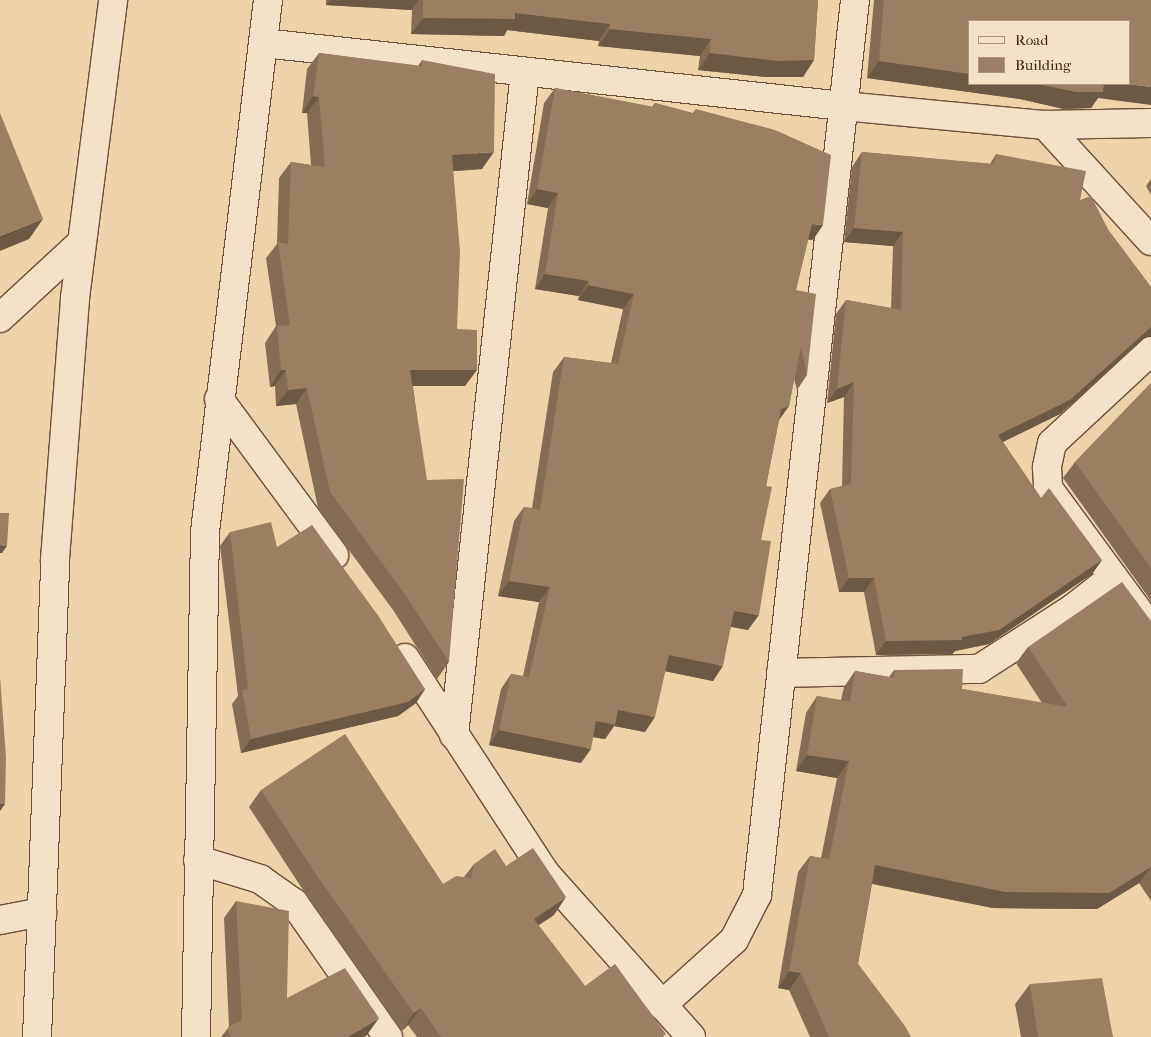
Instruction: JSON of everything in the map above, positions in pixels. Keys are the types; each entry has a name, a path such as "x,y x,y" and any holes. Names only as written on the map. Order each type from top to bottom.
{"street":[{"path":"37,1037 55,559 81,243 113,0"},
{"path":"196,1037 205,532 268,0"},
{"path":"662,1005 734,940 757,895 855,0"},
{"path":"263,43 843,106 1045,125 1151,123"},
{"path":"454,735 525,72"},
{"path":"1045,125 1151,241"},
{"path":"0,318 81,243"},
{"path":"1151,351 1052,443 1047,467 1048,488 1151,628"},
{"path":"220,399 351,579"},
{"path":"781,673 979,669 1072,609 1112,577"},
{"path":"390,635 546,874 691,1037"},
{"path":"198,860 260,879 294,903 388,1037"},
{"path":"0,920 42,912"}],"building":[{"path":"423,0 818,0 814,60 777,61 710,53 711,39 610,29 610,24 515,13 515,19 423,18"},
{"path":"884,0 1151,0 1151,87 1131,84 1131,20 968,20 968,74 879,61"},
{"path":"319,53 422,66 422,60 495,74 494,152 452,155 460,252 457,329 477,330 477,370 410,370 427,480 464,479 449,662 404,593 330,492 307,388 288,390 286,370 281,370 277,326 290,325 278,242 288,244 291,162 325,167 319,97 313,96"},
{"path":"1043,85 1104,85 1103,92 1076,92"},
{"path":"555,88 654,107 655,103 695,114 696,109 775,130 831,155 823,225 812,224 796,290 816,294 807,375 801,347 789,406 781,409 766,486 772,487 761,540 771,541 759,615 734,611 723,666 669,655 655,717 618,710 615,725 596,721 591,749 499,730 511,674 529,677 550,587 509,581 524,507 540,510 564,357 618,364 634,294 588,285 589,281 545,274 558,193 537,189"},
{"path":"0,113 43,219 0,236"},
{"path":"862,152 994,164 996,154 1086,171 1080,200 1091,196 1109,231 1151,287 1151,327 1070,400 998,435 1041,498 1049,488 1102,560 999,630 962,637 962,640 886,641 874,578 849,578 830,489 851,484 854,382 837,389 846,300 901,310 903,232 854,228"},
{"path":"1151,383 1151,568 1075,462"},
{"path":"0,513 9,513 7,546 0,545"},
{"path":"271,522 277,547 312,525 377,614 425,689 408,702 251,739 242,690 248,689 230,532"},
{"path":"1122,582 1151,621 1151,867 1109,893 1005,892 875,865 858,964 905,1026 911,1037 829,1037 801,973 789,971 810,856 829,859 849,761 807,755 817,696 850,702 855,671 895,678 894,670 963,669 962,689 1068,707 1028,647"},
{"path":"0,677 6,757 5,804 0,804"},
{"path":"345,734 443,884 456,876 471,878 474,864 495,849 506,866 533,848 566,897 534,919 585,986 615,964 666,1034 662,1037 441,1037 421,1008 414,1013 315,873 261,790"},
{"path":"236,901 289,911 287,998 345,968 379,1018 348,1037 230,1037 228,1027 242,1020"},
{"path":"1102,978 1113,1037 1038,1037 1030,984"}]}
